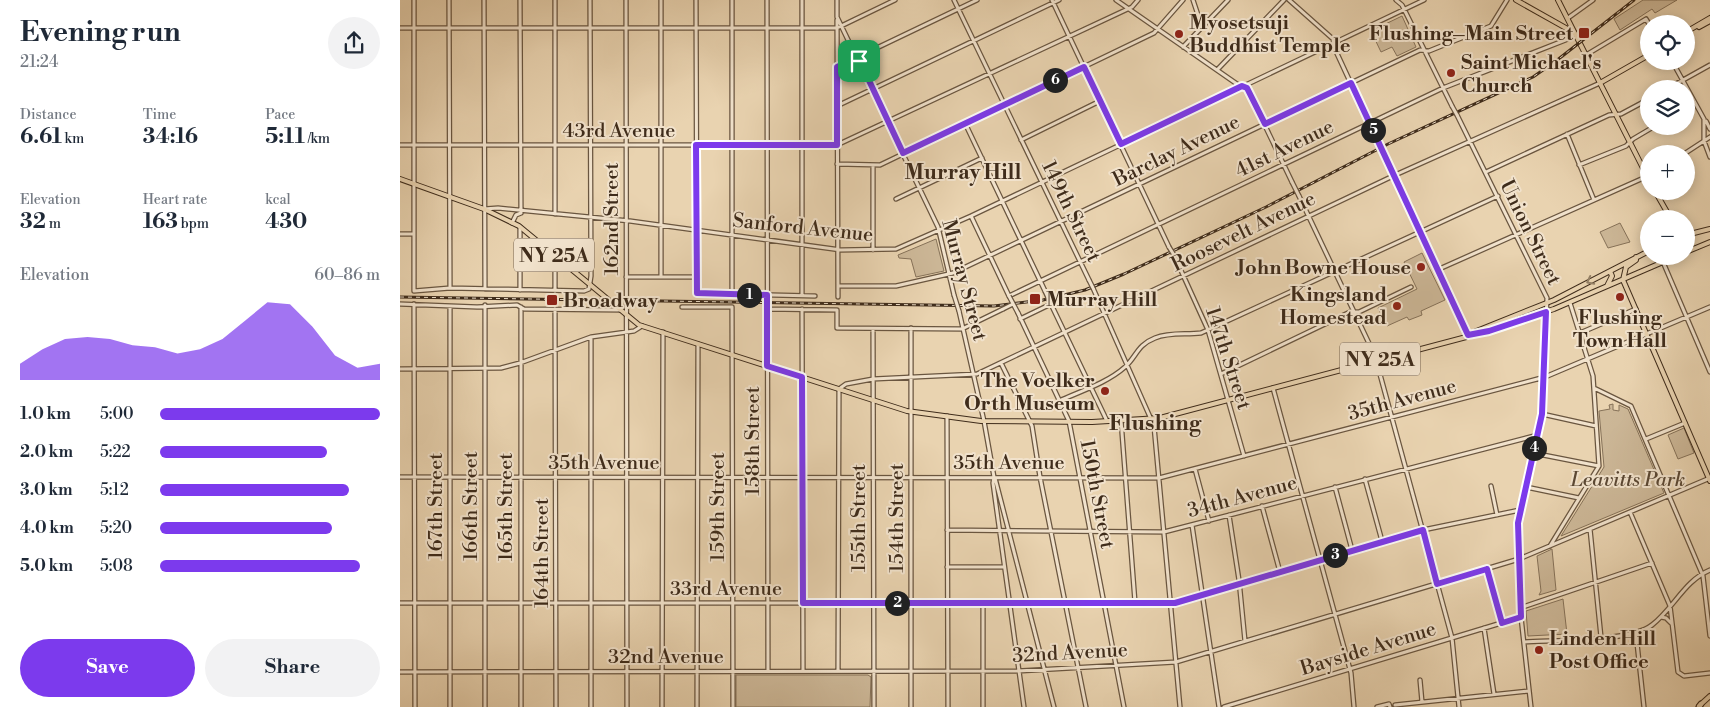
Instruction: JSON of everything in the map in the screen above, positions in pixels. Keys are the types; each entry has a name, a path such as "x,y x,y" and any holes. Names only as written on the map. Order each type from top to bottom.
{"main road":[{"path":"1516,0 1575,34"},
{"path":"1558,0 1640,163"},
{"path":"1695,28 1710,19"},
{"name":"Roosevelt Avenue","path":"1600,83 1640,60"},
{"path":"400,179 484,209 519,226"},
{"name":"NY 25A","path":"519,226 560,259 589,287 642,326 910,411 984,421 1069,422 1150,418 1489,331 1570,303 1657,265"},
{"path":"1695,233 1710,230"},
{"path":"1695,248 1710,243"},
{"path":"1547,303 1640,255"},
{"path":"1636,257 1625,271 1623,280 1710,479"},
{"path":"1607,286 1612,276 1610,271"},
{"path":"1625,271 1635,275"},
{"name":"NY 25A","path":"1468,335 1547,303"},
{"path":"1699,706 1710,696"}],"street":[{"path":"414,0 414,290 450,288 555,291 589,287 591,217 590,0"},
{"path":"449,0 450,288"},
{"path":"484,0 485,289"},
{"path":"512,223 516,215 521,211 520,0"},
{"path":"555,0 555,214"},
{"name":"162nd Street","path":"626,0 627,707"},
{"path":"661,0 661,277"},
{"path":"696,0 697,293 815,296"},
{"path":"732,0 732,295"},
{"name":"158th Street","path":"767,0 768,671"},
{"path":"802,0 802,296"},
{"path":"837,0 838,297"},
{"path":"400,28 837,28 896,0"},
{"name":"149th Street","path":"954,0 1093,288 1154,426 1180,707"},
{"path":"837,67 977,0"},
{"path":"837,106 1059,0"},
{"path":"1116,0 1217,70 1247,88 1265,124 1377,360 1452,638 1459,707"},
{"path":"837,145 1127,8 1138,0"},
{"path":"837,164 880,165 1154,33 1183,0"},
{"path":"1193,0 1202,27"},
{"path":"1183,47 1228,0"},
{"path":"1217,70 1284,0"},
{"path":"1289,0 1333,39 1351,83 1468,335"},
{"name":"Union Street","path":"1396,0 1404,9 1547,298 1542,414 1520,510 1520,608 1531,707"},
{"name":"Sanford Avenue","path":"484,209 591,217 838,249 896,249 971,216 1424,0"},
{"name":"Barclay Avenue","path":"838,286 896,286 950,274 1420,50 1429,51 1491,26 1507,0"},
{"path":"1568,18 1593,0"},
{"name":"147th Street","path":"1052,2 1208,330 1244,456"},
{"name":"Murray Street","path":"837,17 858,57 939,230 974,375 994,477 993,483 1008,602 1024,707"},
{"path":"1586,55 1640,24"},
{"name":"41st Avenue","path":"1009,296 1443,88 1568,39 1575,34"},
{"path":"1677,70 1683,80 1710,65"},
{"name":"Roosevelt Avenue","path":"839,389 846,384 873,378 974,375 1394,176 1600,83"},
{"path":"1021,140 1100,101"},
{"path":"1486,172 1567,134 1640,103"},
{"path":"1695,103 1710,129"},
{"path":"1704,119 1704,141 1710,157"},
{"path":"965,123 1107,421"},
{"path":"1567,134 1594,200"},
{"path":"1579,165 1626,146 1641,135"},
{"path":"1695,147 1710,137"},
{"name":"43rd Avenue","path":"400,145 837,145"},
{"path":"896,199 982,158"},
{"path":"873,166 873,250"},
{"path":"1437,270 1640,181"},
{"path":"1059,401 1091,386 1126,366 1138,348 1154,338 1167,334 1201,333 1419,230 1498,196"},
{"name":"150th Street","path":"971,216 1069,422 1124,707"},
{"path":"519,226 520,290"},
{"path":"400,234 414,234"},
{"path":"555,291 555,264 560,259"},
{"path":"1664,265 1710,372"},
{"path":"626,277 697,277"},
{"path":"1221,374 1350,312 1355,312 1411,287"},
{"path":"606,310 613,303"},
{"path":"1020,319 1051,303"},
{"path":"1550,546 1599,466 1594,388 1588,359 1570,303"},
{"path":"400,304 450,306 517,305 524,309 621,310"},
{"path":"414,304 415,707"},
{"path":"767,309 837,310 837,328 962,328 1013,304"},
{"name":"166th Street","path":"485,305 485,707"},
{"name":"167th Street","path":"450,306 450,707"},
{"name":"165th Street","path":"520,307 521,707"},
{"name":"159th Street","path":"682,307 732,307 733,707"},
{"name":"35th Avenue","path":"400,478 1159,478 1545,377 1710,307"},
{"name":"164th Street","path":"556,309 556,707"},
{"path":"802,309 803,671"},
{"path":"1580,333 1636,309"},
{"path":"400,369 415,367 501,368 591,337 634,331 642,326"},
{"name":"155th Street","path":"873,328 874,707"},
{"name":"154th Street","path":"911,328 911,707"},
{"path":"662,707 663,332"},
{"path":"591,337 591,707"},
{"path":"697,707 698,344"},
{"path":"1001,363 1030,422 1086,707"},
{"path":"1273,387 1350,669 1354,707"},
{"path":"1594,388 1631,406 1702,573 1710,636"},
{"path":"838,671 839,389"},
{"path":"1542,414 1596,426"},
{"path":"947,416 948,707"},
{"path":"1121,420 1135,602"},
{"path":"1646,439 1685,422"},
{"name":"34th Avenue","path":"947,530 1164,532 1538,434"},
{"path":"1533,453 1599,466"},
{"path":"1195,469 1208,521"},
{"path":"994,477 997,482 1054,707"},
{"path":"1365,479 1382,542"},
{"name":"32nd Avenue","path":"400,672 1018,671 1176,662 1519,559 1710,479"},
{"path":"1492,486 1497,515"},
{"path":"1335,487 1352,550"},
{"path":"1526,487 1579,498"},
{"path":"1262,506 1280,572"},
{"name":"33rd Avenue","path":"400,603 1175,603 1423,530 1520,510"},
{"path":"1630,512 1670,606 1677,668 1680,675 1710,673"},
{"path":"1229,515 1245,641"},
{"path":"1192,525 1219,707"},
{"path":"1590,530 1601,637"},
{"path":"1520,608 1652,563"},
{"path":"948,567 1004,567"},
{"path":"1487,569 1502,623"},
{"path":"1524,642 1636,634 1651,627 1696,577 1710,570"},
{"path":"983,602 983,707"},
{"name":"Bayside Avenue","path":"1224,707 1234,706 1521,617"},
{"path":"1660,617 1666,618 1672,624"},
{"path":"1484,628 1494,694"},
{"path":"1636,634 1644,707"},
{"path":"1420,680 1422,702"},
{"path":"1395,705 1529,690"},
{"path":"1376,707 1388,707"}],"green space":[{"path":"1643,0 1677,0 1655,13 1652,9 1640,15 1620,30 1614,19"},
{"path":"1402,16 1416,47 1397,56 1392,47 1381,52 1371,31"},
{"path":"1620,223 1630,242 1608,248 1600,232"},
{"path":"936,239 944,271 916,277 911,259 899,258 898,255"},
{"path":"1422,253 1445,300 1421,311 1422,315 1409,320 1407,317 1387,326 1378,308 1417,289 1404,262"},
{"name":"Leavitts Park","path":"1613,404 1613,410 1619,411 1619,405 1628,409 1664,493 1561,536 1604,467 1599,411 1610,409 1609,405"},
{"path":"1684,428 1694,453 1678,459 1668,435"},
{"path":"1552,549 1556,590 1539,595 1541,591 1537,556"},
{"path":"1563,599 1567,634 1528,636 1526,611"},
{"path":"736,675 868,675 871,677 870,707 736,707"}],"railway":[{"path":"400,297 994,306 1043,300 1085,290 1124,274 1266,207 1388,144 1533,77 1634,0"}],"place":[{"name":"Flushing–Main Street","path":"1584,33"},
{"name":"Myosetsuji Buddhist Temple","path":"1179,34"},
{"name":"Saint Michael's Church","path":"1451,73"},
{"name":"John Bowne House","path":"1421,267"},
{"name":"Flushing Town Hall","path":"1620,297"},
{"name":"Murray Hill","path":"1035,299"},
{"name":"Broadway","path":"552,300"},
{"name":"Kingsland Homestead","path":"1397,306"},
{"name":"The Voelker Orth Museum","path":"1105,391"},
{"name":"Linden Hill Post Office","path":"1539,650"}],"district":[{"name":"Murray Hill","path":"963,172"},
{"name":"Flushing","path":"1155,422"}],"route":[{"path":"858,57 859,61 903,153 1084,67 1121,144 1242,86 1247,88 1265,124 1351,83 1468,335 1489,331 1546,312 1545,377 1542,414 1518,523 1521,617 1502,623 1487,569 1437,584 1423,530 1175,603 803,603 802,377 767,366 767,295 697,293 696,145 837,145 837,67 858,57"}]}
